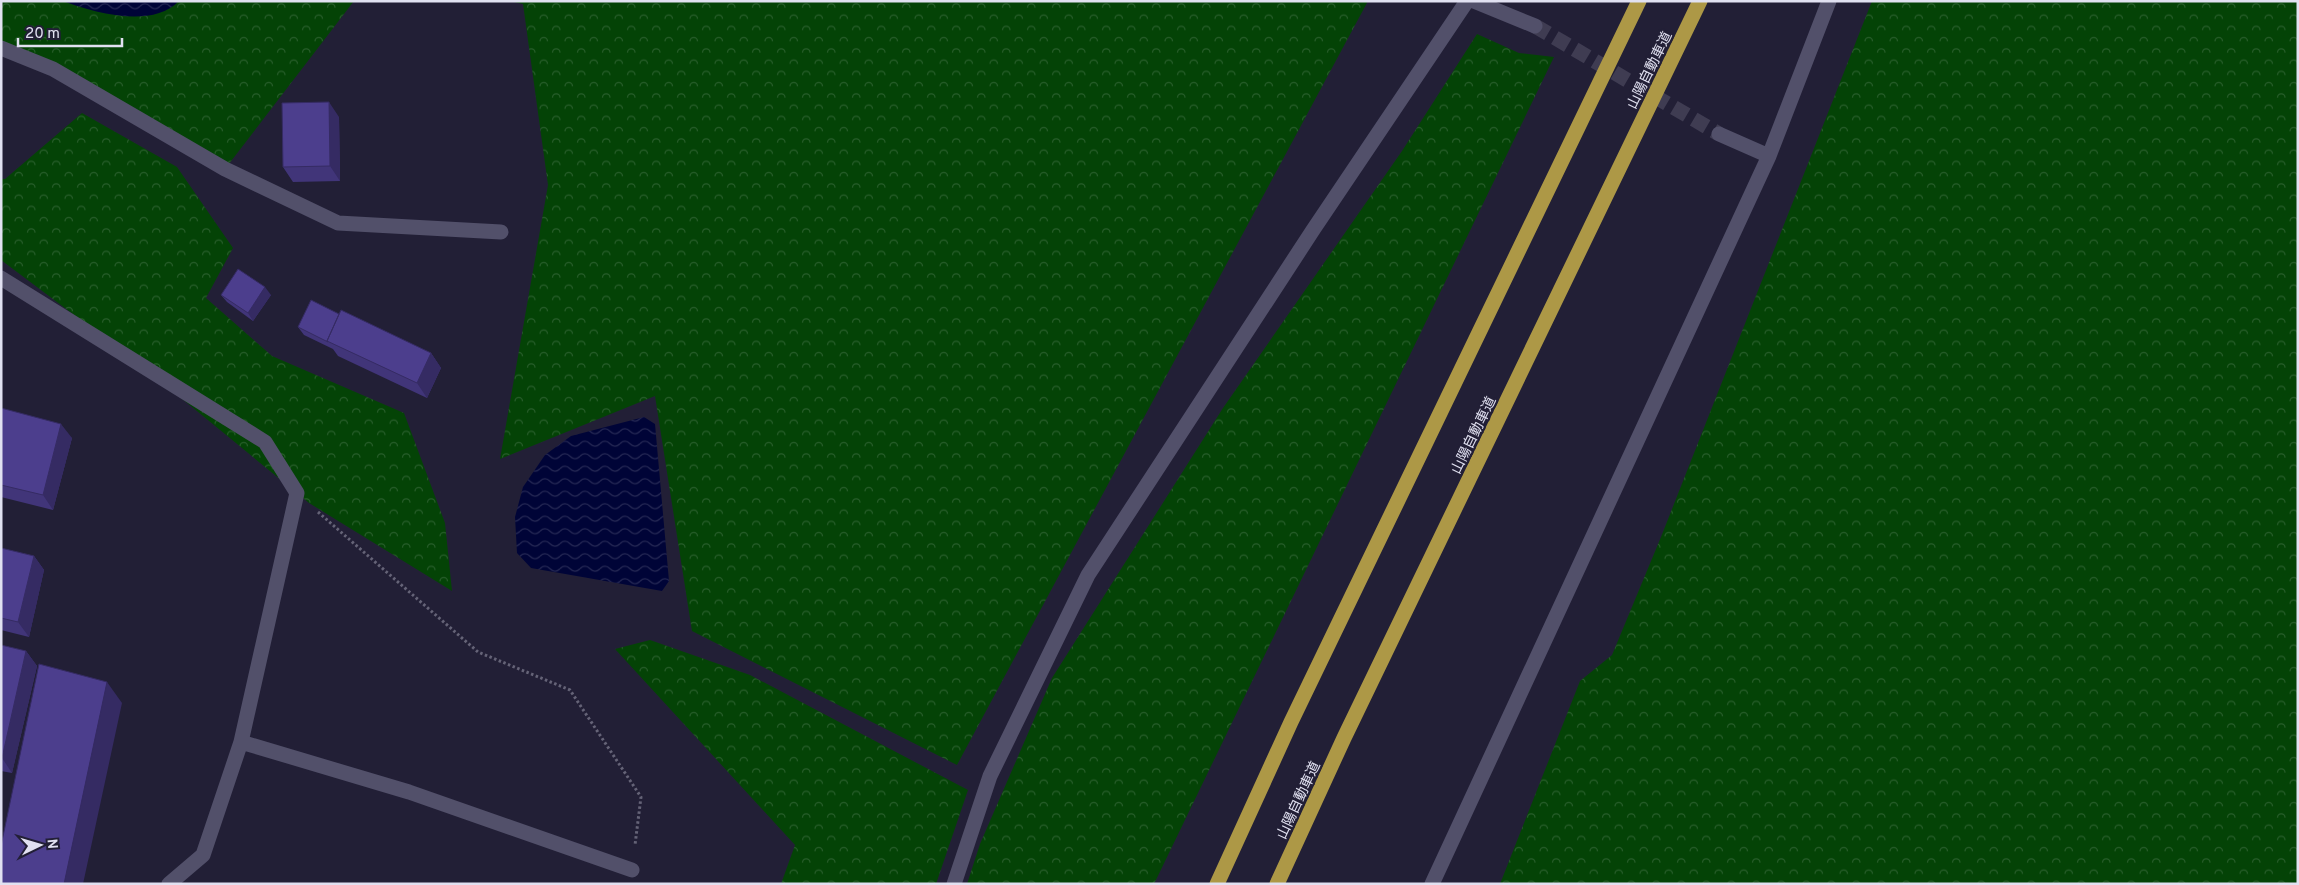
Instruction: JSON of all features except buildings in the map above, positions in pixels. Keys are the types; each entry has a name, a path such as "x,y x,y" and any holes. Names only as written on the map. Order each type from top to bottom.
{"highway":[{"path":"1217,884 1290,722 1639,1"},
{"name":"山陽自動車道","path":"1277,884 1349,729 1700,1"}],"street":[{"path":"954,884 990,776 1088,575 1313,230 1467,1"},
{"path":"1474,1 1535,26"},
{"path":"1432,884 1769,156 1829,1"},
{"path":"1,48 52,69 225,169 338,223 501,232"},
{"path":"1719,134 1769,156"},
{"path":"1,278 265,442 297,494 242,742 203,855 169,884"},
{"path":"242,742 409,792 632,870"}],"path":[{"path":"297,494 478,652 570,690 641,797 632,870"}],"green space":[{"path":"1,1 354,1 225,169 1,43"},
{"path":"510,1 1368,1 957,765 692,631 655,396 500,459 548,185 523,4"},
{"path":"1872,1 2298,1 2298,884 1500,884 1580,681 1612,655 1661,537"},
{"path":"1477,34 1519,53 1554,57 1154,884 967,884 980,844 1052,678 1223,408 1402,151"},
{"path":"82,113 177,167 233,248 206,298 272,356 404,413 445,523 452,591 309,503 142,366 1,260 1,179 5,179"},
{"path":"650,640 750,675 968,790 936,884 781,884 795,845 615,649"}],"water":[{"path":"63,1 179,1 168,10 154,14 123,16 91,10"},
{"path":"644,417 655,424 669,581 662,591 531,568 517,553 515,517 523,487 545,455 571,436"}],"tunnel":[{"path":"1535,26 1719,134"}]}
